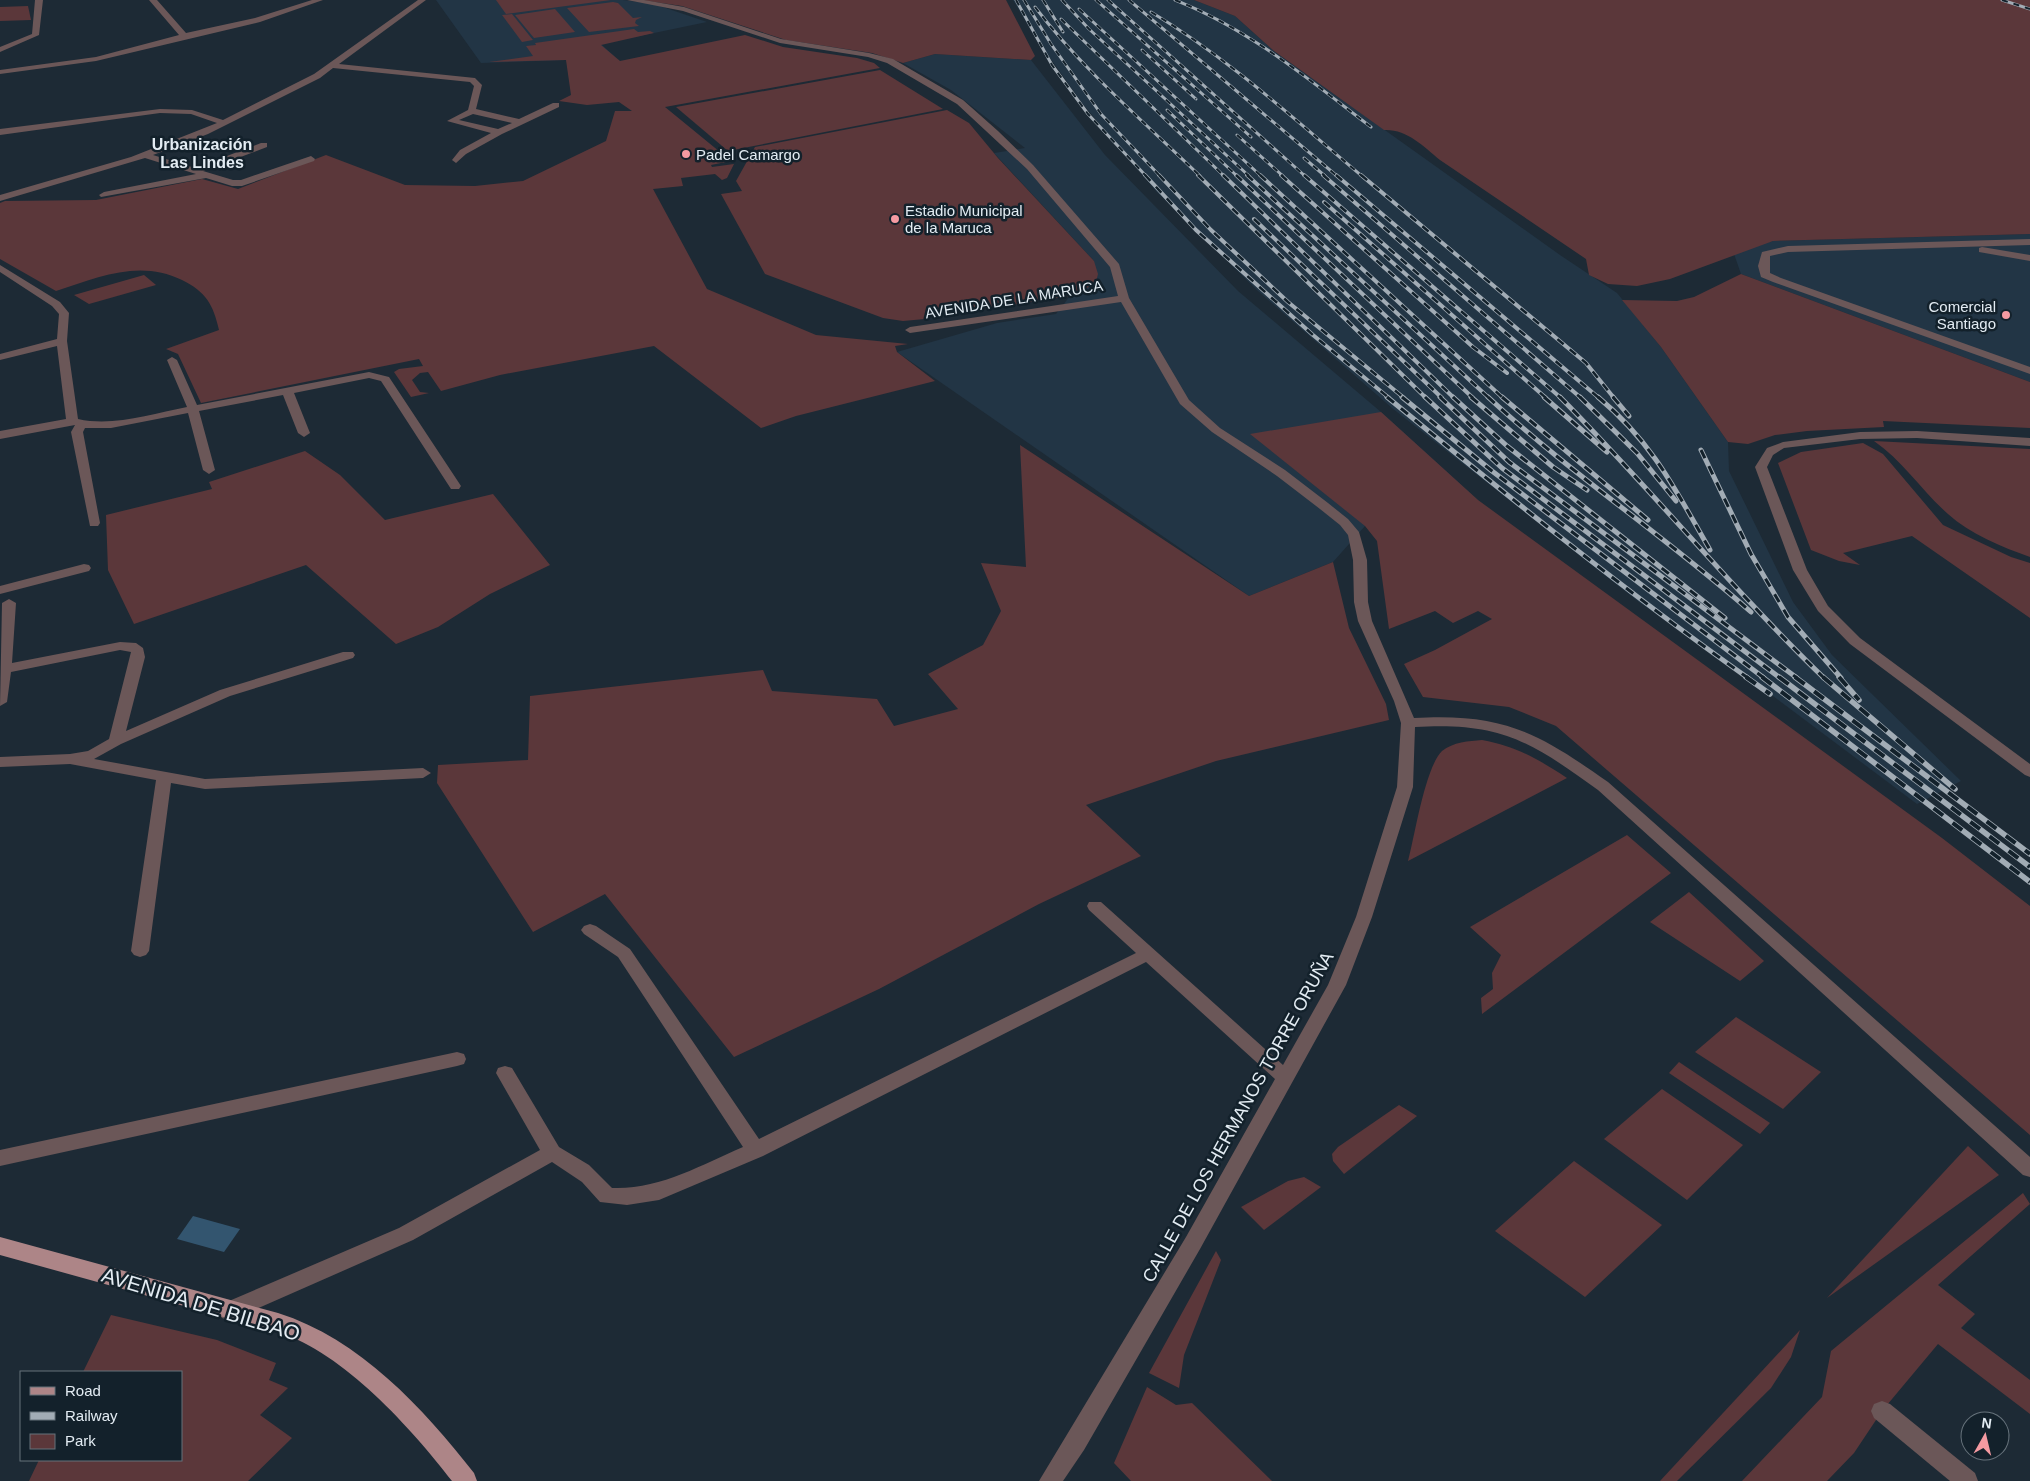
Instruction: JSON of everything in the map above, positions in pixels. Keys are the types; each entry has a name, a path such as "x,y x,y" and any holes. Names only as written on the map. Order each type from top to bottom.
{"main road":[{"name":"AVENIDA DE BILBAO","path":"0,1246 304,1332 340,1355 402,1404 435,1440 466,1481"}],"street":[{"path":"0,50 35,35 39,20 37,12 39,0"},
{"path":"153,0 184,36"},
{"path":"0,72 82,62 257,20 318,0"},
{"path":"0,198 145,155 222,122 317,76 422,0"},
{"name":"CALLE DE LOS HERMANOS TORRE ORUÑA","path":"632,0 684,9 780,41 869,55 903,67 960,102 1030,167 1115,266 1124,298 1184,402 1216,430 1281,473 1324,506 1344,522 1354,535 1360,560 1361,602 1365,621 1401,700 1408,723 1405,787 1364,917 1337,985 1126,1358 1076,1442 1050,1481"},
{"path":"332,66 472,80 478,85 471,107 472,111"},
{"path":"456,160 463,152 499,132 556,105"},
{"path":"0,132 171,110 192,112 222,122"},
{"path":"499,132 451,120 472,111 520,122"},
{"path":"195,171 264,146"},
{"path":"145,155 232,183 242,184 311,159"},
{"path":"104,195 208,175"},
{"path":"2007,242 2030,258"},
{"path":"2029,242 1777,250 1765,254 1762,266 1766,275 1782,282 2030,371"},
{"path":"1946,244 2030,258"},
{"path":"0,268 60,308 65,318 62,341 70,414 78,422 78,432 94,524"},
{"name":"AVENIDA DE LA MARUCA","path":"910,330 1124,298"},
{"path":"0,357 62,341"},
{"path":"172,360 193,410 210,470"},
{"path":"0,435 78,422 112,425 368,375 385,378 455,486"},
{"path":"288,392 304,432"},
{"path":"2030,442 1859,435 1777,447 1765,455 1761,467 1800,570 1823,608 1855,641 2030,772"},
{"path":"0,590 84,568"},
{"path":"0,702 9,603"},
{"path":"4,669 120,646 131,646 138,651 138,657 116,740"},
{"path":"70,759 92,755 116,740 225,694 348,655"},
{"path":"1408,723 1460,720 1510,728 1528,735 1573,764 1603,786 2030,1169"},
{"path":"0,762 38,758 70,759 205,784 423,773"},
{"path":"140,951 164,776"},
{"path":"1096,906 1286,1078"},
{"path":"590,930 624,953 756,1150"},
{"path":"505,1073 552,1153 594,1178 607,1196 627,1197 659,1192 756,1150 1148,954"},
{"path":"0,1158 457,1059"},
{"path":"229,1311 406,1234 552,1153"},
{"path":"1882,1411 1967,1481"}],"shaded area":[{"path":"436,0 623,0 654,4 707,22 601,44 614,56 567,63 566,60 481,63"},
{"path":"1013,0 1194,0 1235,16 1274,51 1560,255 1617,293 1661,347 1728,442 1729,471 1793,602 1832,655 1961,781 1917,804 1757,684 1639,602 1392,408 1258,291 1157,192 1082,103 1036,38"},
{"path":"935,54 1031,60 1105,155 1238,291 1381,412 1478,500 1365,526 1333,562 1249,596 897,352 997,323 1056,314 1070,296 1084,290 1094,261 994,153 1025,148 951,90 903,63"},
{"path":"2030,234 2030,382 1741,274 1733,251 1773,241"},
{"path":"193,1216 240,1229 224,1252 177,1239"}],"green space":[{"path":"496,0 611,0 506,14"},
{"path":"641,0 1006,0 1035,56 1031,60 935,54 903,63 872,53 786,40 682,6"},
{"path":"1194,0 2030,0 2030,234 1773,241 1670,279 1637,286 1608,284 1589,275 1586,259 1440,160 1414,139 1400,132 1384,130 1274,51 1235,16"},
{"path":"618,3 633,18 642,17 636,20 635,23 639,26 589,32 567,8"},
{"path":"28,6 31,20 0,21 0,7"},
{"path":"555,9 575,32 534,38 515,15"},
{"path":"512,14 533,40 522,42 502,15"},
{"path":"634,29 638,32 650,31 654,33 601,45 620,61 745,35 783,47 857,58 874,63 880,68 665,107 731,161 711,165 712,167 734,164 727,178 722,180 715,174 681,178 683,186 653,189 707,289 816,335 908,344 895,346 897,352 935,381 796,416 761,428 654,346 500,375 441,391 428,372 420,373 412,380 420,392 429,393 411,397 394,372 399,369 423,366 419,359 201,403 178,354 166,349 219,330 211,306 197,289 182,280 166,274 135,271 103,276 56,291 0,259 0,203 5,201 96,200 202,179 238,189 326,155 405,185 475,186 523,181 606,141 615,111 632,111 619,102 587,105 559,101 571,95 566,60 489,62 533,56 526,46 536,45 535,43"},
{"path":"880,70 943,109 728,151 676,107"},
{"name":"Estadio Municipal de la Maruca","path":"947,110 969,123 998,158 1094,261 1098,274 1096,282 1070,296 978,310 937,313 925,319 903,321 883,318 765,274 721,194 742,191 736,181 755,147"},
{"path":"1741,274 2030,382 2030,428 1883,421 1884,427 1807,431 1775,435 1748,444 1728,442 1661,347 1622,300 1677,301 1694,297"},
{"path":"144,275 156,285 89,304 74,295"},
{"path":"1381,412 1478,500 1942,838 2030,906 2030,1135 1556,726 1509,707 1423,697 1404,664 1435,650 1492,619 1478,611 1453,623 1435,611 1389,629 1377,541 1365,526 1250,434"},
{"path":"1874,441 2030,449 2030,557 2008,549 1966,528 1948,514 1894,458"},
{"path":"1863,443 1883,454 1943,525 2011,557 2030,563 2030,618 1912,536 1843,553 1860,565 1839,561 1811,550 1778,463 1801,452"},
{"path":"1020,445 1249,596 1333,562 1349,628 1386,704 1389,720 1216,761 1086,805 1141,856 1039,904 879,989 734,1057 605,894 533,932 437,783 438,765 528,760 530,696 763,670 772,691 877,699 894,726 958,709 928,674 983,645 1001,611 981,563 1026,567"},
{"path":"305,451 340,475 385,520 493,494 550,565 490,594 438,627 396,644 306,565 134,624 108,570 106,515 212,489 209,482"},
{"path":"1482,740 1527,754 1567,778 1408,861 1421,803 1430,772 1436,760 1446,748 1461,742"},
{"path":"1627,835 1671,873 1482,1014 1481,998 1493,989 1492,973 1501,955 1470,927"},
{"path":"1689,892 1764,961 1740,981 1650,922"},
{"path":"1736,1017 1821,1072 1783,1109 1695,1052"},
{"path":"1679,1062 1770,1123 1760,1134 1669,1073"},
{"path":"1662,1089 1743,1145 1687,1200 1604,1139"},
{"path":"1399,1105 1417,1116 1344,1174 1333,1161 1332,1154 1338,1147"},
{"path":"1968,1146 1999,1175 1827,1298"},
{"path":"1574,1161 1662,1225 1585,1297 1495,1231"},
{"path":"1304,1177 1321,1187 1264,1230 1241,1207 1288,1181"},
{"path":"2023,1193 2030,1204 1938,1285 1975,1314 1961,1328 2030,1380 2030,1414 1938,1344 1882,1411 1854,1453 1827,1481 1742,1481 1822,1397 1831,1351"},
{"path":"1216,1251 1221,1260 1184,1355 1179,1388 1149,1373"},
{"path":"111,1315 217,1340 276,1363 269,1380 288,1388 260,1415 292,1438 248,1481 29,1481 39,1461 182,1461 182,1371 83,1371"},
{"path":"1800,1330 1791,1357 1771,1388 1677,1481 1660,1481"},
{"path":"1147,1387 1176,1405 1192,1403 1272,1481 1131,1481 1114,1463"}],"railway":[{"path":"1016,0 1052,65 1088,114 1146,176"},
{"path":"1024,0 1051,44 1101,114 1160,176"},
{"path":"1043,0 1063,32"},
{"path":"1062,0 1089,29 1249,176"},
{"path":"1096,0 1251,137"},
{"path":"1108,0 1305,176"},
{"path":"1129,0 1337,176"},
{"path":"1175,0 1228,25 1253,40 1301,73 1371,127"},
{"path":"2002,0 2030,9"},
{"path":"1035,7 1053,30 1093,73 1200,176"},
{"path":"1079,9 1261,176"},
{"path":"1151,12 1234,69 1362,176"},
{"path":"1061,19 1224,176"},
{"path":"1142,50 1196,99"},
{"path":"1167,110 1237,176"},
{"path":"1237,135 1283,176"},
{"path":"1304,158 1325,176"},
{"path":"1145,175 1196,230 1313,335 1389,398"},
{"path":"1159,175 1211,230 1288,302 1404,398"},
{"path":"1198,175 1426,398"},
{"path":"1223,175 1454,398"},
{"path":"1236,175 1473,398"},
{"path":"1247,175 1489,398"},
{"path":"1260,175 1503,398"},
{"path":"1281,175 1473,347 1507,373"},
{"path":"1304,175 1561,398"},
{"path":"1323,175 1581,398"},
{"path":"1336,175 1599,398"},
{"path":"1361,175 1586,363 1614,398"},
{"path":"1324,202 1546,398"},
{"path":"1254,219 1442,398"},
{"path":"1387,397 1565,541 1656,611 1748,678"},
{"path":"1402,397 1492,471 1764,678"},
{"path":"1425,397 1502,468 1780,678"},
{"path":"1440,397 1509,462 1797,678"},
{"path":"1453,397 1507,446 1725,618"},
{"path":"1471,397 1553,467 1587,490"},
{"path":"1488,397 1552,453 1719,584 1751,612"},
{"path":"1502,397 1648,520"},
{"path":"1544,397 1607,452"},
{"path":"1580,397 1637,453 1676,501"},
{"path":"1598,397 1634,432 1662,468 1710,550"},
{"path":"1613,397 1629,416"},
{"path":"1561,398 1757,609 1823,677"},
{"path":"1701,450 1751,554 1788,617 1841,678"},
{"path":"1746,677 1770,694"},
{"path":"1762,677 2030,882"},
{"path":"1779,677 2030,867"},
{"path":"1795,677 2030,854"},
{"path":"1823,677 1955,789"},
{"path":"1839,677 1859,700"}],"place":[{"name":"Padel Camargo","path":"686,154"},
{"name":"Estadio Municipal de la Maruca","path":"895,219"},
{"name":"Comercial Santiago","path":"2006,315"}],"district":[{"name":"Urbanización Las Lindes","path":"202,153"}]}
